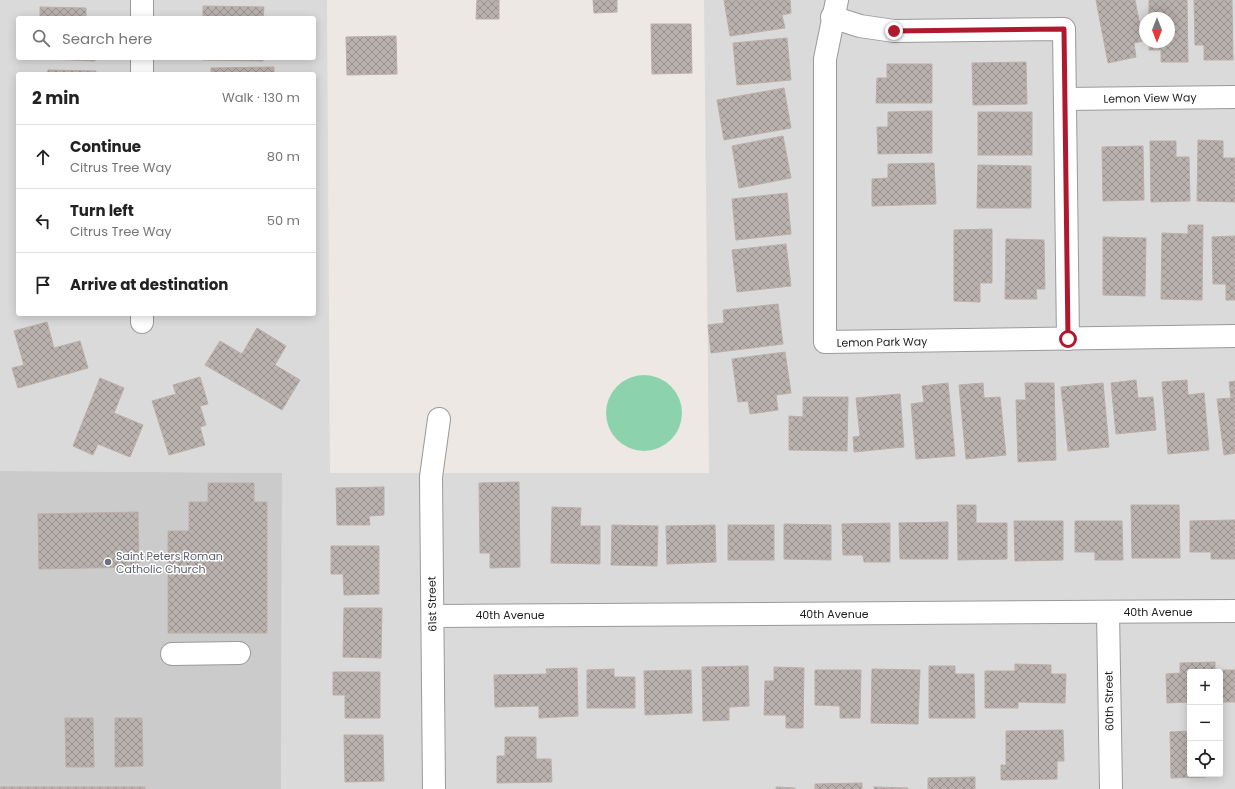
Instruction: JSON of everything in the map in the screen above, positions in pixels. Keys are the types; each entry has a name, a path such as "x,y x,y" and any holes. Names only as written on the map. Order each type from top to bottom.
{"street":[{"path":"142,0 142,16"},
{"path":"834,8 860,26 894,31 1064,29 1068,339"},
{"name":"Lemon Park Way","path":"834,8 824,59 826,342 1235,336"},
{"path":"142,60 142,72"},
{"name":"Lemon View Way","path":"1065,99 1235,97"},
{"name":"61st Street","path":"434,789 431,477 439,419"},
{"name":"40th Avenue","path":"433,616 1235,611"},
{"name":"60th Street","path":"1108,612 1111,789"},
{"path":"172,654 239,654"}],"shaded area":[{"path":"0,0 327,0 330,473 709,473 704,0 1235,0 1235,789 281,789 282,473 0,471"},
{"path":"0,471 282,473 281,789 0,789"}],"green space":[{"path":"644,375 659,378 671,386 679,398 682,413 679,428 671,440 659,448 644,451 629,448 617,440 609,428 606,413 609,398 617,386 629,378"}],"building":[{"path":"477,0 499,0 499,19 476,19"},
{"path":"593,0 617,0 617,12 594,13"},
{"path":"724,0 790,0 791,13 782,15 785,28 730,36"},
{"path":"1096,0 1135,0 1139,20 1139,42 1134,43 1136,57 1108,63"},
{"path":"1149,0 1187,0 1188,62 1161,62 1161,50 1149,50 1149,48 1175,48 1175,12 1149,12"},
{"path":"1194,0 1232,0 1233,60 1204,60 1204,45 1195,45"},
{"path":"203,6 264,7 263,16 203,16"},
{"path":"40,7 86,8 86,16 40,16"},
{"path":"651,24 691,24 692,73 652,74"},
{"path":"396,36 397,74 347,75 346,37"},
{"path":"787,38 791,80 737,85 733,43"},
{"path":"72,60 95,60 95,61"},
{"path":"202,60 263,60 263,61"},
{"path":"1026,62 1027,104 973,105 972,63"},
{"path":"887,64 932,64 932,103 876,103 877,78 887,78"},
{"path":"274,67 274,72 211,72 211,68"},
{"path":"48,70 96,71 96,72 48,72"},
{"path":"784,88 791,128 724,140 717,100"},
{"path":"932,111 932,153 878,154 877,127 888,127 888,112"},
{"path":"978,112 1032,112 1032,155 978,155"},
{"path":"783,136 791,178 739,188 732,146"},
{"path":"1198,140 1223,141 1223,158 1235,158 1235,202 1197,201"},
{"path":"1150,141 1176,141 1176,157 1189,157 1190,201 1151,202"},
{"path":"1143,146 1144,200 1103,201 1102,147"},
{"path":"934,163 936,204 872,206 872,179 888,178 888,164"},
{"path":"978,165 1031,166 1031,208 977,208"},
{"path":"787,193 791,234 736,240 732,199"},
{"path":"1188,225 1203,225 1202,300 1161,299 1162,233 1188,234"},
{"path":"992,229 992,283 980,283 980,302 954,301 954,230"},
{"path":"1235,236 1235,300 1226,300 1226,284 1213,284 1212,237"},
{"path":"1103,237 1146,238 1145,296 1103,295"},
{"path":"1006,239 1044,240 1045,289 1036,289 1037,299 1005,299"},
{"path":"786,244 791,286 737,292 732,250"},
{"path":"778,304 783,344 711,353 708,325 724,323 723,310"},
{"path":"47,322 54,348 80,341 88,368 18,388 12,368 24,365 14,331"},
{"path":"257,328 286,346 275,365 300,380 282,410 205,365 220,341 242,354"},
{"path":"785,352 791,393 776,395 778,410 750,414 748,401 738,402 732,359"},
{"path":"200,377 208,404 200,406 206,425 200,427 205,445 169,455 152,401 176,394 173,385"},
{"path":"100,378 124,388 114,413 143,425 130,457 98,444 93,455 73,446"},
{"path":"1136,380 1138,398 1153,397 1156,430 1116,434 1111,383"},
{"path":"1187,380 1188,395 1204,393 1209,450 1168,454 1162,382"},
{"path":"1235,381 1235,453 1224,455 1217,399 1231,398 1229,382"},
{"path":"948,383 955,456 916,459 911,404 924,402 922,386"},
{"path":"983,383 984,398 1000,397 1006,455 966,459 959,385"},
{"path":"1025,383 1054,383 1056,460 1018,462 1016,400 1026,400"},
{"path":"1103,383 1109,447 1068,451 1061,387"},
{"path":"900,394 904,447 854,452 853,437 860,436 856,398"},
{"path":"803,397 848,397 847,451 789,450 789,416 803,417"},
{"path":"519,482 520,567 490,568 490,553 480,553 479,483"},
{"path":"208,483 254,483 254,502 267,502 267,633 168,633 168,531 189,531 189,502 208,502"},
{"path":"384,487 384,515 369,516 370,525 337,525 336,488"},
{"path":"957,505 976,505 976,523 1007,523 1007,559 958,560"},
{"path":"1131,505 1179,505 1180,558 1132,558"},
{"path":"552,507 581,508 580,526 600,526 600,564 551,563"},
{"path":"138,512 139,567 39,569 38,514"},
{"path":"1235,520 1235,559 1211,559 1211,552 1190,552 1190,521"},
{"path":"1014,521 1063,521 1063,560 1015,561"},
{"path":"1075,521 1122,521 1123,560 1095,560 1095,552 1075,552"},
{"path":"948,522 948,559 900,559 899,523"},
{"path":"890,523 890,562 864,562 863,555 843,555 842,524"},
{"path":"784,524 831,525 831,560 784,559"},
{"path":"612,525 658,526 657,566 611,565"},
{"path":"715,525 716,562 667,564 666,526"},
{"path":"728,525 774,525 774,560 728,560"},
{"path":"331,546 379,546 379,594 344,595 343,574 331,574"},
{"path":"344,608 382,608 381,658 343,657"},
{"path":"1215,662 1215,669 1187,669 1187,702 1167,703 1166,674 1180,673 1180,663"},
{"path":"1015,664 1051,665 1051,674 1066,674 1065,703 1018,702 1018,708 985,708 985,671 1015,671"},
{"path":"748,666 749,706 729,707 729,720 703,721 702,667"},
{"path":"929,666 955,666 955,674 974,674 975,718 929,718"},
{"path":"774,667 804,668 803,728 786,728 786,715 764,715 765,681 774,681"},
{"path":"577,668 578,716 539,718 539,706 495,707 494,675 547,674 546,669"},
{"path":"614,669 614,677 635,677 635,708 587,708 587,670"},
{"path":"872,669 920,670 918,724 871,723"},
{"path":"691,670 692,713 645,715 644,671"},
{"path":"815,670 861,670 860,718 840,718 840,706 815,705"},
{"path":"1223,670 1235,670 1235,702 1223,702"},
{"path":"333,672 380,672 380,718 345,718 345,695 333,695"},
{"path":"65,718 93,718 94,767 66,767"},
{"path":"115,718 142,718 143,766 115,767"},
{"path":"1063,730 1064,761 1057,761 1057,779 1001,780 1001,765 1006,765 1006,731"},
{"path":"1187,731 1187,777 1207,777 1171,778 1170,732"},
{"path":"344,735 383,735 384,781 345,782"},
{"path":"505,737 536,737 536,759 551,759 552,782 497,783 497,756 505,756"},
{"path":"975,777 975,789 928,789 928,778"},
{"path":"862,783 862,789 815,789 815,784"},
{"path":"0,787 145,787 145,789 0,789"},
{"path":"776,787 795,788 795,789 776,789"},
{"path":"874,787 908,788 908,789 874,789"}],"place":[{"name":"Saint Peters Roman Catholic Church","path":"108,562"}],"route":[{"path":"894,31 1064,29 1068,339"}]}
